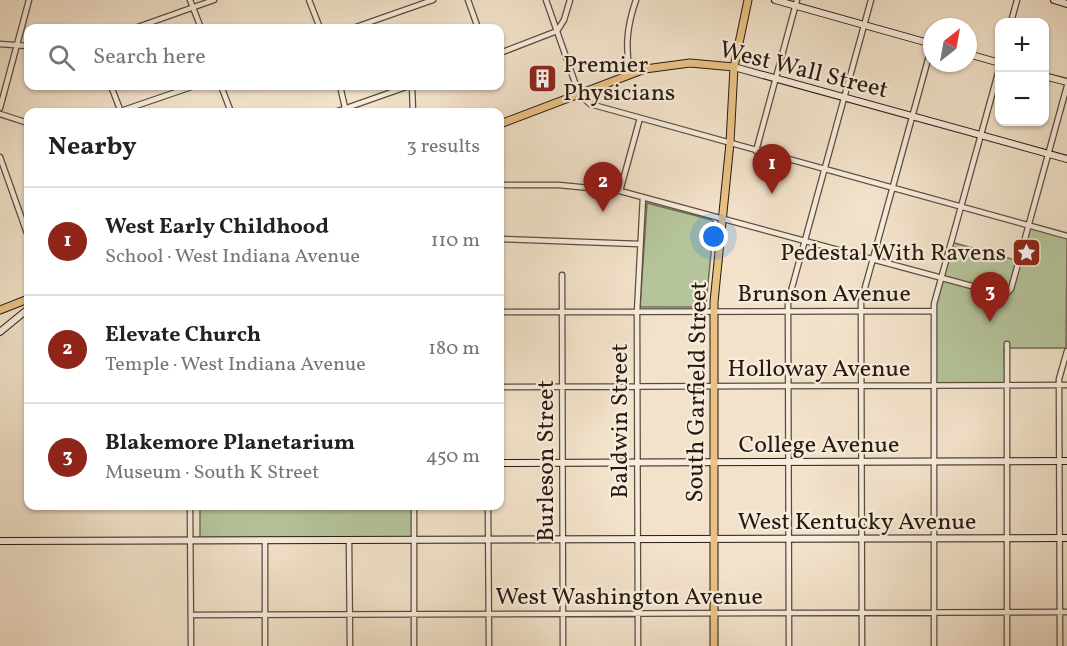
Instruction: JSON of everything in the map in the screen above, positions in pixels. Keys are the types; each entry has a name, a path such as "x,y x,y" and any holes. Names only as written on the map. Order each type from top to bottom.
{"main road":[{"name":"South Garfield Street","path":"714,646 714,312 730,143 734,67 748,0"},
{"name":"West Wall Street","path":"504,122 630,74 665,64 734,67"},
{"path":"0,310 24,301"}],"street":[{"path":"0,108 29,0"},
{"path":"190,0 199,24"},
{"path":"147,24 214,0"},
{"path":"309,0 318,24"},
{"path":"364,24 432,0"},
{"path":"468,0 477,24"},
{"path":"546,0 579,93 590,104 1067,237"},
{"path":"504,51 557,32 564,20 570,0"},
{"path":"630,74 626,44 629,21 636,0"},
{"path":"775,0 797,3 923,42"},
{"path":"789,646 788,302 871,0"},
{"path":"1012,18 1017,0"},
{"path":"1054,0 1067,4"},
{"path":"756,151 797,3"},
{"path":"0,44 24,45"},
{"path":"977,57 995,64"},
{"name":"West Wall Street","path":"734,67 1067,159"},
{"path":"862,646 861,311 924,72"},
{"path":"934,646 933,311 997,72"},
{"path":"504,185 559,185 620,191 1006,295 1011,290 1067,84 1049,77"},
{"path":"112,90 119,108"},
{"path":"131,108 183,90"},
{"path":"223,90 229,108"},
{"path":"341,90 346,108"},
{"path":"351,108 399,90"},
{"path":"410,90 413,108"},
{"path":"0,114 24,122"},
{"path":"620,191 640,118"},
{"path":"0,157 24,219"},
{"name":"Baldwin Street","path":"638,646 637,312 643,197"},
{"path":"504,239 639,244"},
{"name":"Burleson Street","path":"562,275 563,646"},
{"name":"Brunson Avenue","path":"504,312 933,311"},
{"path":"0,332 24,312"},
{"path":"1006,344 1007,646"},
{"path":"1060,646 1063,461 1060,385 1067,351"},
{"name":"Holloway Avenue","path":"504,387 1067,385"},
{"name":"College Avenue","path":"504,463 1063,461"},
{"path":"190,510 191,646"},
{"path":"414,510 414,646"},
{"path":"488,510 489,646"},
{"name":"West Kentucky Avenue","path":"0,541 1063,538"},
{"path":"265,540 265,646"},
{"path":"349,540 350,646"},
{"name":"West Washington Avenue","path":"191,615 1067,612"}],"green space":[{"path":"647,203 712,220 714,223 706,304 702,307 640,307"},
{"path":"1029,227 1067,238 1066,348 1004,348 1005,384 936,383 936,305 951,242 1019,261"},
{"path":"200,510 413,510 413,539 200,539"}],"place":[{"name":"Premier Physicians","path":"542,78"},
{"name":"West Early Childhood","path":"772,194"},
{"name":"Elevate Church","path":"603,212"},
{"name":"Pedestal With Ravens","path":"1027,252"},
{"name":"Blakemore Planetarium","path":"990,322"}]}
